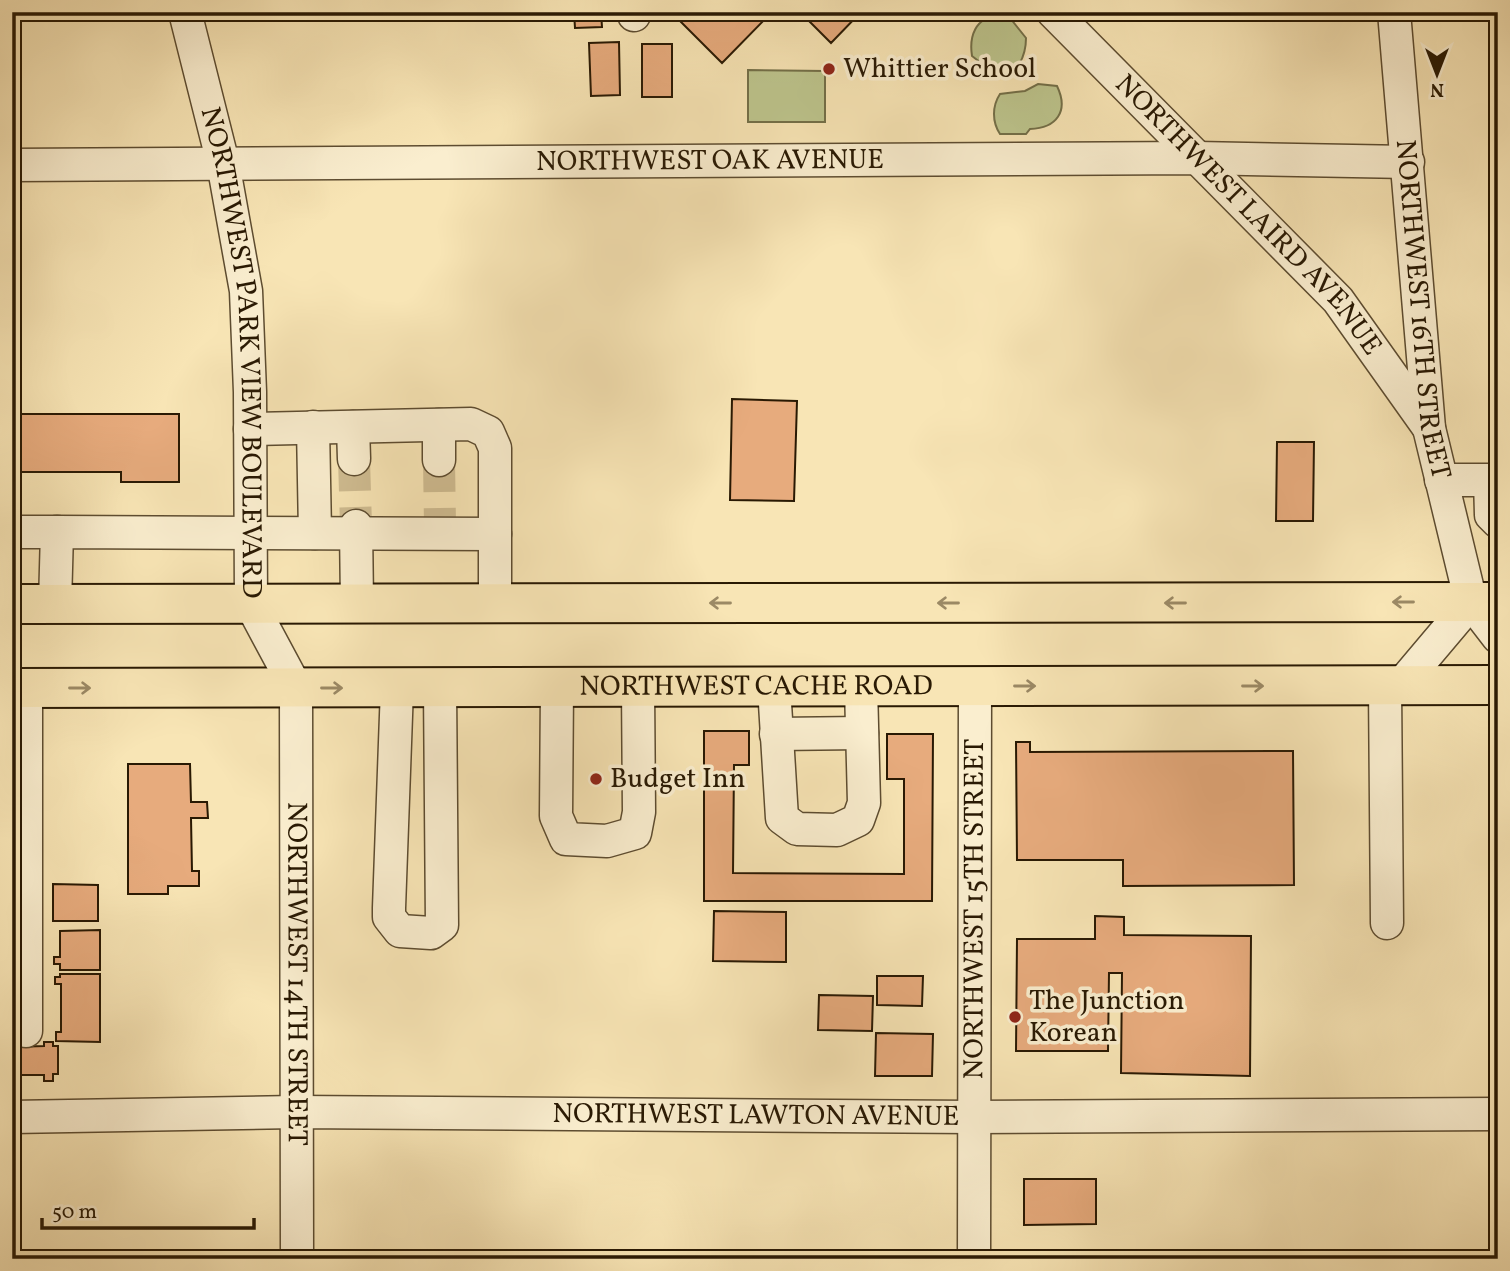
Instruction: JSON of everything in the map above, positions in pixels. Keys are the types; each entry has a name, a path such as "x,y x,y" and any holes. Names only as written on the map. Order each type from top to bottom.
{"main road":[{"path":"12,604 1485,602"},
{"name":"NORTHWEST CACHE ROAD","path":"19,688 1498,685"}],"street":[{"name":"NORTHWEST PARK VIEW BOULEVARD","path":"185,12 223,163 246,291 251,604 296,688"},
{"name":"NORTHWEST LAIRD AVENUE","path":"1053,12 1338,300 1429,428"},
{"name":"NORTHWEST 16TH STREET","path":"1394,12 1429,428 1441,480 1498,637"},
{"name":"NORTHWEST OAK AVENUE","path":"12,165 1197,158 1408,162"},
{"path":"250,429 471,424 488,432 495,448 495,604"},
{"path":"439,425 439,460"},
{"path":"313,427 315,533"},
{"path":"353,427 354,458"},
{"path":"1441,480 1490,480 1491,515 1498,522"},
{"path":"12,532 315,533 356,529 440,529 495,534"},
{"path":"356,529 357,604"},
{"path":"55,604 57,532"},
{"path":"1387,923 1393,685 1485,602"},
{"name":"NORTHWEST 15TH STREET","path":"974,1259 975,686"},
{"path":"557,687 556,816 566,839 607,841 635,834 639,812 638,687"},
{"path":"774,687 782,818 797,829 837,830 858,820 864,803 861,687"},
{"path":"19,688 26,1031"},
{"name":"NORTHWEST 14TH STREET","path":"296,688 297,1259"},
{"path":"397,688 389,917 400,931 430,933 442,925 440,688"},
{"path":"776,734 862,733"},
{"path":"391,819 441,819"},
{"name":"NORTHWEST LAWTON AVENUE","path":"12,1117 295,1112 973,1117 1498,1114"}],"green space":[{"path":"998,16 1010,18 1026,38 1019,64 1010,73 1004,74 991,70 972,56 975,29 984,20"},
{"path":"748,70 825,71 825,122 748,122"},
{"path":"1038,84 1057,86 1062,103 1054,122 1030,129 1026,134 1000,134 994,114 1000,94 1025,91"}],"building":[{"path":"574,12 601,12 602,27 575,28"},
{"path":"671,12 768,12 770,14 722,63"},
{"path":"800,12 861,12 831,43"},
{"path":"619,42 620,95 591,96 589,43"},
{"path":"642,44 672,44 672,97 642,97"},
{"path":"732,399 797,401 794,501 730,500"},
{"path":"12,414 179,414 179,482 121,482 121,472 12,472"},
{"path":"1277,442 1314,442 1313,521 1276,521"},
{"path":"704,731 749,731 749,765 734,765 733,873 904,874 904,779 887,779 887,734 933,734 932,901 704,901"},
{"path":"1016,742 1030,742 1030,752 1293,751 1294,885 1123,886 1123,860 1017,860"},
{"path":"128,764 190,764 191,802 207,802 208,818 191,818 192,871 199,871 199,886 168,886 168,894 128,894"},
{"path":"53,884 98,885 98,921 53,921"},
{"path":"714,911 786,912 786,962 713,961"},
{"path":"1095,916 1124,917 1124,935 1251,936 1250,1076 1121,1073 1122,973 1109,973 1108,1051 1016,1051 1017,939 1095,939"},
{"path":"100,930 100,970 60,970 60,964 54,964 54,957 60,957 60,931"},
{"path":"60,974 100,974 100,1042 56,1041 56,1032 61,1032 61,984 55,984 55,977 60,977"},
{"path":"877,976 923,976 922,1006 877,1005"},
{"path":"819,995 873,996 872,1031 818,1030"},
{"path":"876,1033 933,1034 932,1076 875,1076"},
{"path":"44,1042 53,1042 53,1046 58,1046 58,1074 53,1074 53,1081 44,1081 44,1075 12,1075 12,1047 44,1046"},
{"path":"1024,1179 1096,1179 1096,1224 1024,1225"}],"tunnel":[{"path":"354,459 356,526"},
{"path":"439,460 440,525"}],"place":[{"name":"Whittier School","path":"829,69"},
{"name":"Budget Inn","path":"596,779"},
{"name":"The Junction Korean","path":"1015,1017"}]}
